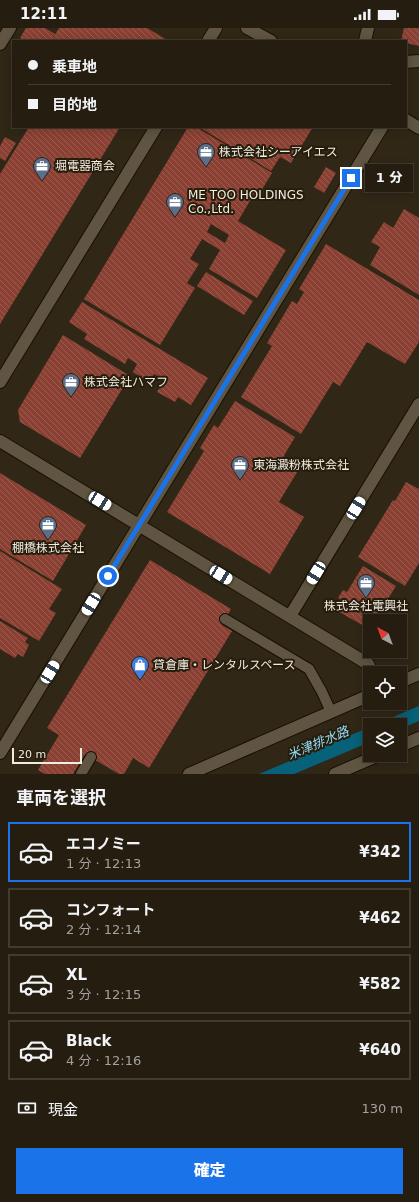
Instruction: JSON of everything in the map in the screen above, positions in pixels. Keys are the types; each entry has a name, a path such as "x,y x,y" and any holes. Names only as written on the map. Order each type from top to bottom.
{"street":[{"path":"0,44 10,28"},
{"path":"209,40 216,28"},
{"path":"247,28 269,40"},
{"path":"365,40 368,28"},
{"path":"407,62 419,61"},
{"path":"407,121 419,128"},
{"path":"0,382 155,128"},
{"path":"0,754 381,128"},
{"path":"290,616 419,404"},
{"path":"0,441 290,616 368,664 369,666"},
{"path":"407,679 419,674"},
{"path":"189,774 363,698"},
{"path":"407,743 419,738"},
{"path":"335,774 363,762"}],"lane":[{"path":"225,619 308,669 322,692 331,712"},
{"path":"81,774 91,757"}],"water":[{"path":"419,706 419,721 407,726 407,718 391,718"},
{"path":"363,730 363,745 294,774 259,774"}],"building":[{"path":"26,28 45,28 55,34 52,40 24,40 20,38"},
{"path":"59,28 147,28 167,40 52,40"},
{"path":"404,28 419,28 419,46 407,43 407,40 401,40"},
{"path":"28,128 119,128 0,324 0,174"},
{"path":"187,128 198,128 272,173 258,196 254,194 238,221 286,250 257,298 209,269 220,250 202,239 190,259 199,264 187,283 195,288 160,345 84,299","holes":["211,224 229,235 225,243 207,232"]},
{"path":"201,128 312,128 291,163 280,157 271,171"},
{"path":"5,137 16,143 5,161 0,158 0,146"},
{"path":"326,167 336,173 324,193 314,187"},
{"path":"404,209 419,218 419,295 370,265 380,247 371,242 384,222 393,228"},
{"path":"326,244 419,300 419,342 405,364 367,342 340,386 333,382 301,434 241,397 272,346 267,343 292,301 297,304 304,292 299,289"},
{"path":"206,272 253,301 244,315 197,286"},
{"path":"82,302 208,378 191,405 178,397 175,402 157,392 164,380 154,374 149,382 133,372 137,364 128,358 125,364 84,339 87,334 69,322"},
{"path":"63,335 130,376 80,458 20,422 18,410"},
{"path":"235,401 295,437 282,459 299,469 279,502 304,517 270,574 167,512 204,451 200,448 214,425 218,428"},
{"path":"0,473 86,525 53,581 0,549"},
{"path":"406,482 419,489 419,563 405,586 358,557 393,500 395,501"},
{"path":"0,551 62,589 49,609 56,613 39,641 0,618"},
{"name":"貸倉庫・レンタルスペース","path":"150,560 231,609 222,625 232,631 149,768 133,758 124,774 119,774 85,754 73,774 45,774 38,770 59,735 47,728"},
{"path":"363,566 396,586 378,614 363,614 363,626 336,610 342,600 338,598 343,590 347,592"},
{"path":"0,621 28,638 25,642 29,645 23,657 18,654 15,658 0,649"}],"place":[{"name":"株式会社シーアイエス","path":"206,167"},
{"name":"堀電器商会","path":"42,181"},
{"name":"ME TOO HOLDINGS Co.,Ltd.","path":"175,217"},
{"name":"株式会社ハマフ","path":"71,397"},
{"name":"東海澱粉株式会社","path":"240,480"},
{"name":"棚橋株式会社","path":"48,540"},
{"name":"株式会社電興社","path":"366,598"},
{"name":"貸倉庫・レンタルスペース","path":"140,680"}],"route":[{"path":"108,576 351,178"}],"water label":[{"name":"米津排水路","path":"318,743"}]}
